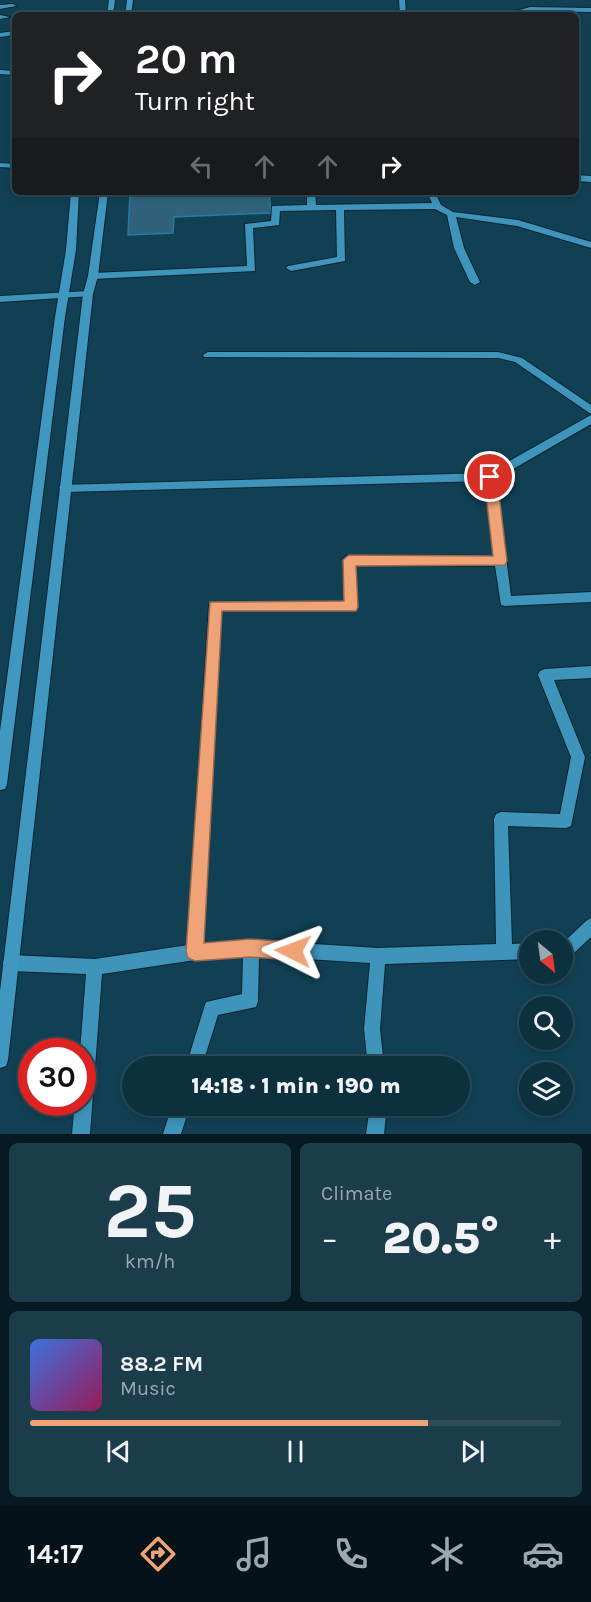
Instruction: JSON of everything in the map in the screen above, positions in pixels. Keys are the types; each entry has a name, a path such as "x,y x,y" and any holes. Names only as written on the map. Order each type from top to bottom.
{"street":[{"path":"0,7 14,6"},
{"path":"518,12 530,9 591,10"},
{"path":"0,784 60,317 66,295 75,195"},
{"path":"0,1060 88,294 93,276 104,195"},
{"path":"311,195 312,208"},
{"path":"432,195 437,206"},
{"path":"93,276 252,269 248,226 276,223 275,208 437,206 451,214 518,223 591,245"},
{"path":"291,268 342,259 340,207"},
{"path":"451,214 459,248 475,282"},
{"path":"0,299 88,294"},
{"path":"208,355 498,355 518,360 591,410"},
{"path":"65,488 490,477 591,419"},
{"path":"490,477 504,601 591,597"},
{"path":"195,952 215,606 351,607 349,560 500,561"},
{"path":"504,953 501,819 566,821 578,757 545,675 591,672"},
{"path":"573,944 591,926"},
{"path":"11,963 95,966 195,952 250,948 378,956 519,952"},
{"path":"197,1056 212,1008 250,1001 250,948"},
{"path":"375,1056 372,1029 378,956"},
{"path":"81,1134 95,966"},
{"path":"172,1134 178,1116"},
{"path":"375,1134 378,1116"}],"building":[{"path":"130,195 269,195 271,213 174,217 173,233 128,235"}],"route":[{"path":"293,951 250,948 195,952 215,606 351,607 349,560 500,561 490,477"}]}
